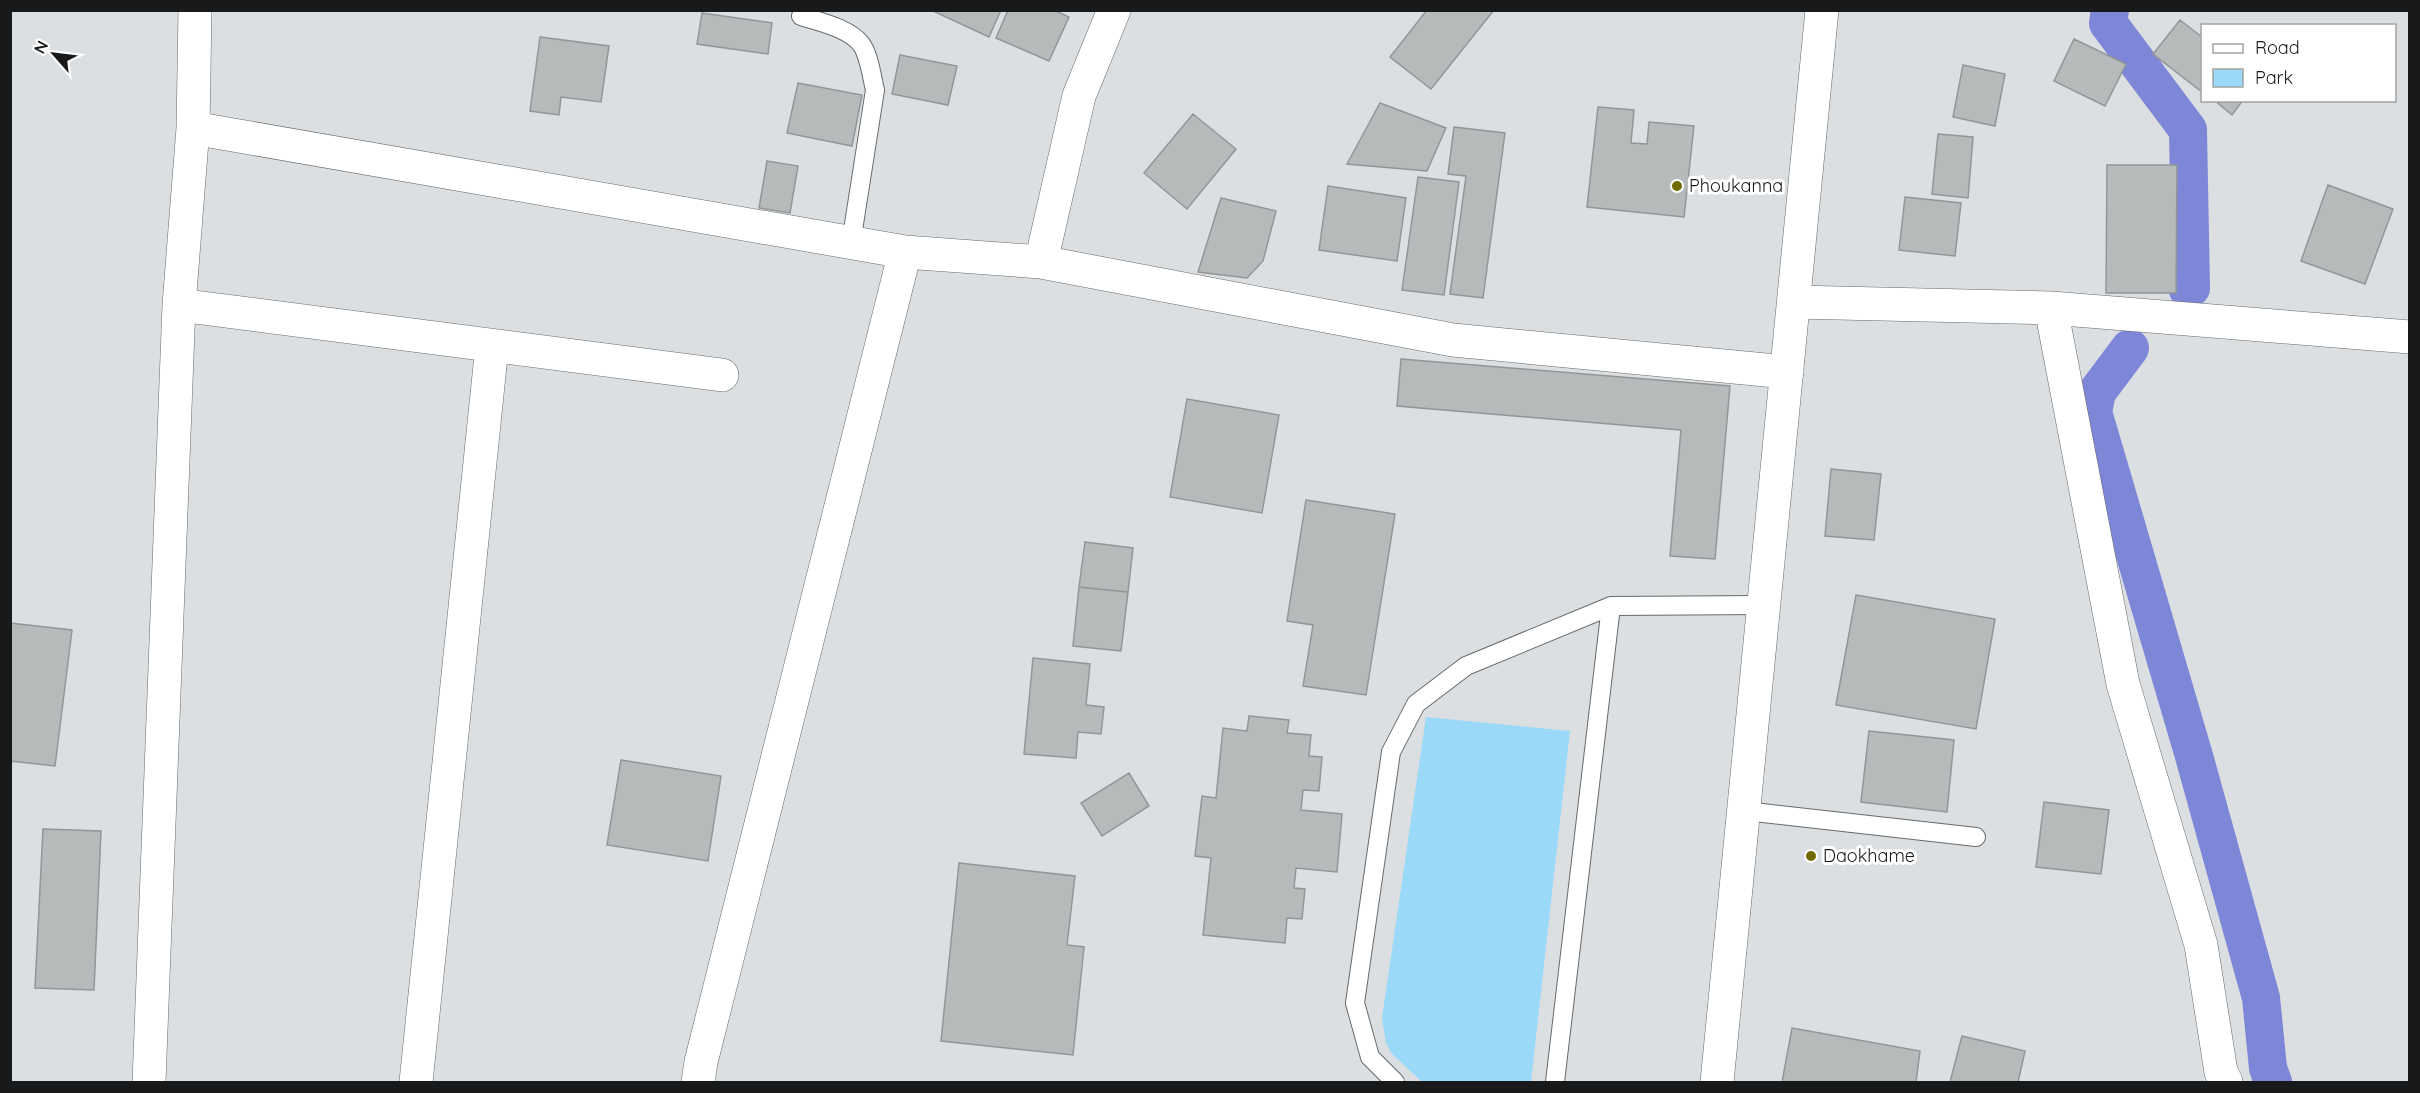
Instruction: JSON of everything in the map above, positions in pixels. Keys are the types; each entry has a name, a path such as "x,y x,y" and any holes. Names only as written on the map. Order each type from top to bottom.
{"street":[{"path":"148,1083 179,306 193,128 195,10"},
{"path":"1041,262 1079,96 1114,10"},
{"path":"1718,1083 1762,605 1822,10"},
{"path":"193,128 905,252 1041,262 1453,340 1787,372"},
{"path":"698,1083 700,1062 905,252"},
{"path":"1794,302 2051,308 2409,337"},
{"path":"179,306 722,375"},
{"path":"2051,308 2123,684 2201,945 2221,1072 2226,1083"},
{"path":"416,1083 492,346"}],"lane":[{"path":"801,16 840,28 861,44 875,90 851,243"},
{"path":"1395,1083 1370,1057 1355,1003 1391,752 1416,704 1466,666 1611,606 1762,605"},
{"path":"1555,1083 1611,606"},
{"path":"1744,811 1976,837"}],"green space":[{"path":"1426,717 1570,731 1531,1082 1422,1082 1392,1054 1386,1043 1382,1018"}],"building":[{"path":"931,10 1001,10 989,37"},
{"path":"1008,10 1054,10 1069,17 1049,61 996,38"},
{"path":"1427,10 1494,10 1431,89 1390,57"},
{"path":"702,13 772,23 768,54 697,44"},
{"path":"2180,20 2201,36 2201,91 2153,54"},
{"path":"540,37 609,46 601,102 561,97 559,115 530,111"},
{"path":"2074,39 2126,64 2105,106 2054,81"},
{"path":"900,55 957,66 948,105 892,94"},
{"path":"1963,65 2005,74 1995,126 1953,117"},
{"path":"798,83 862,95 852,146 787,133"},
{"path":"2216,102 2242,102 2232,115"},
{"path":"1380,103 1446,128 1427,171 1347,164"},
{"path":"1598,107 1634,110 1631,143 1647,144 1649,122 1694,126 1684,217 1587,207"},
{"path":"1193,114 1236,149 1187,209 1144,173"},
{"path":"1454,127 1505,133 1483,298 1450,294 1466,176 1448,174"},
{"path":"1938,134 1973,137 1968,198 1932,194"},
{"path":"767,161 798,166 790,213 759,208"},
{"path":"2107,165 2177,165 2176,293 2106,293"},
{"path":"1418,177 1459,182 1444,295 1402,290"},
{"path":"2328,185 2393,209 2365,284 2301,261"},
{"path":"1328,186 1406,198 1397,261 1319,250"},
{"path":"1905,197 1961,203 1955,256 1899,250"},
{"path":"1221,198 1276,211 1263,261 1247,278 1198,272"},
{"path":"1401,359 1730,386 1715,559 1670,556 1681,430 1397,406"},
{"path":"1187,399 1279,415 1262,513 1170,497"},
{"path":"1831,469 1881,474 1874,540 1825,536"},
{"path":"1306,500 1395,514 1366,695 1303,686 1313,625 1287,621"},
{"path":"1085,542 1133,548 1128,592 1079,587"},
{"path":"1079,587 1128,592 1121,651 1073,646"},
{"path":"1856,595 1995,619 1976,729 1836,705"},
{"path":"10,623 72,630 55,766 10,761"},
{"path":"1033,658 1090,664 1086,705 1104,707 1101,734 1078,732 1076,758 1024,754"},
{"path":"1249,716 1289,720 1287,733 1311,735 1309,756 1322,757 1319,791 1303,790 1301,810 1342,814 1337,872 1296,868 1294,888 1305,889 1302,919 1287,918 1285,943 1203,935 1211,858 1195,856 1202,796 1216,798 1223,728 1247,731"},
{"path":"1869,731 1954,740 1947,812 1861,802"},
{"path":"621,760 721,776 708,861 607,845"},
{"path":"1129,773 1149,806 1102,836 1081,803"},
{"path":"2044,802 2109,810 2101,874 2036,867"},
{"path":"43,829 101,831 94,990 35,988"},
{"path":"959,863 1075,876 1067,945 1084,947 1073,1055 941,1041"},
{"path":"1792,1028 1920,1051 1916,1082 1782,1082"},
{"path":"1962,1036 2025,1051 2018,1082 1950,1082"}],"waterway":[{"path":"2110,10 2108,23 2188,130 2191,288 2188,290"},
{"path":"2130,348 2097,392 2093,412 2194,756 2261,998 2268,1068 2273,1082"}],"place":[{"name":"Phoukanna","path":"1677,186"},
{"name":"Daokhame","path":"1811,856"}]}
